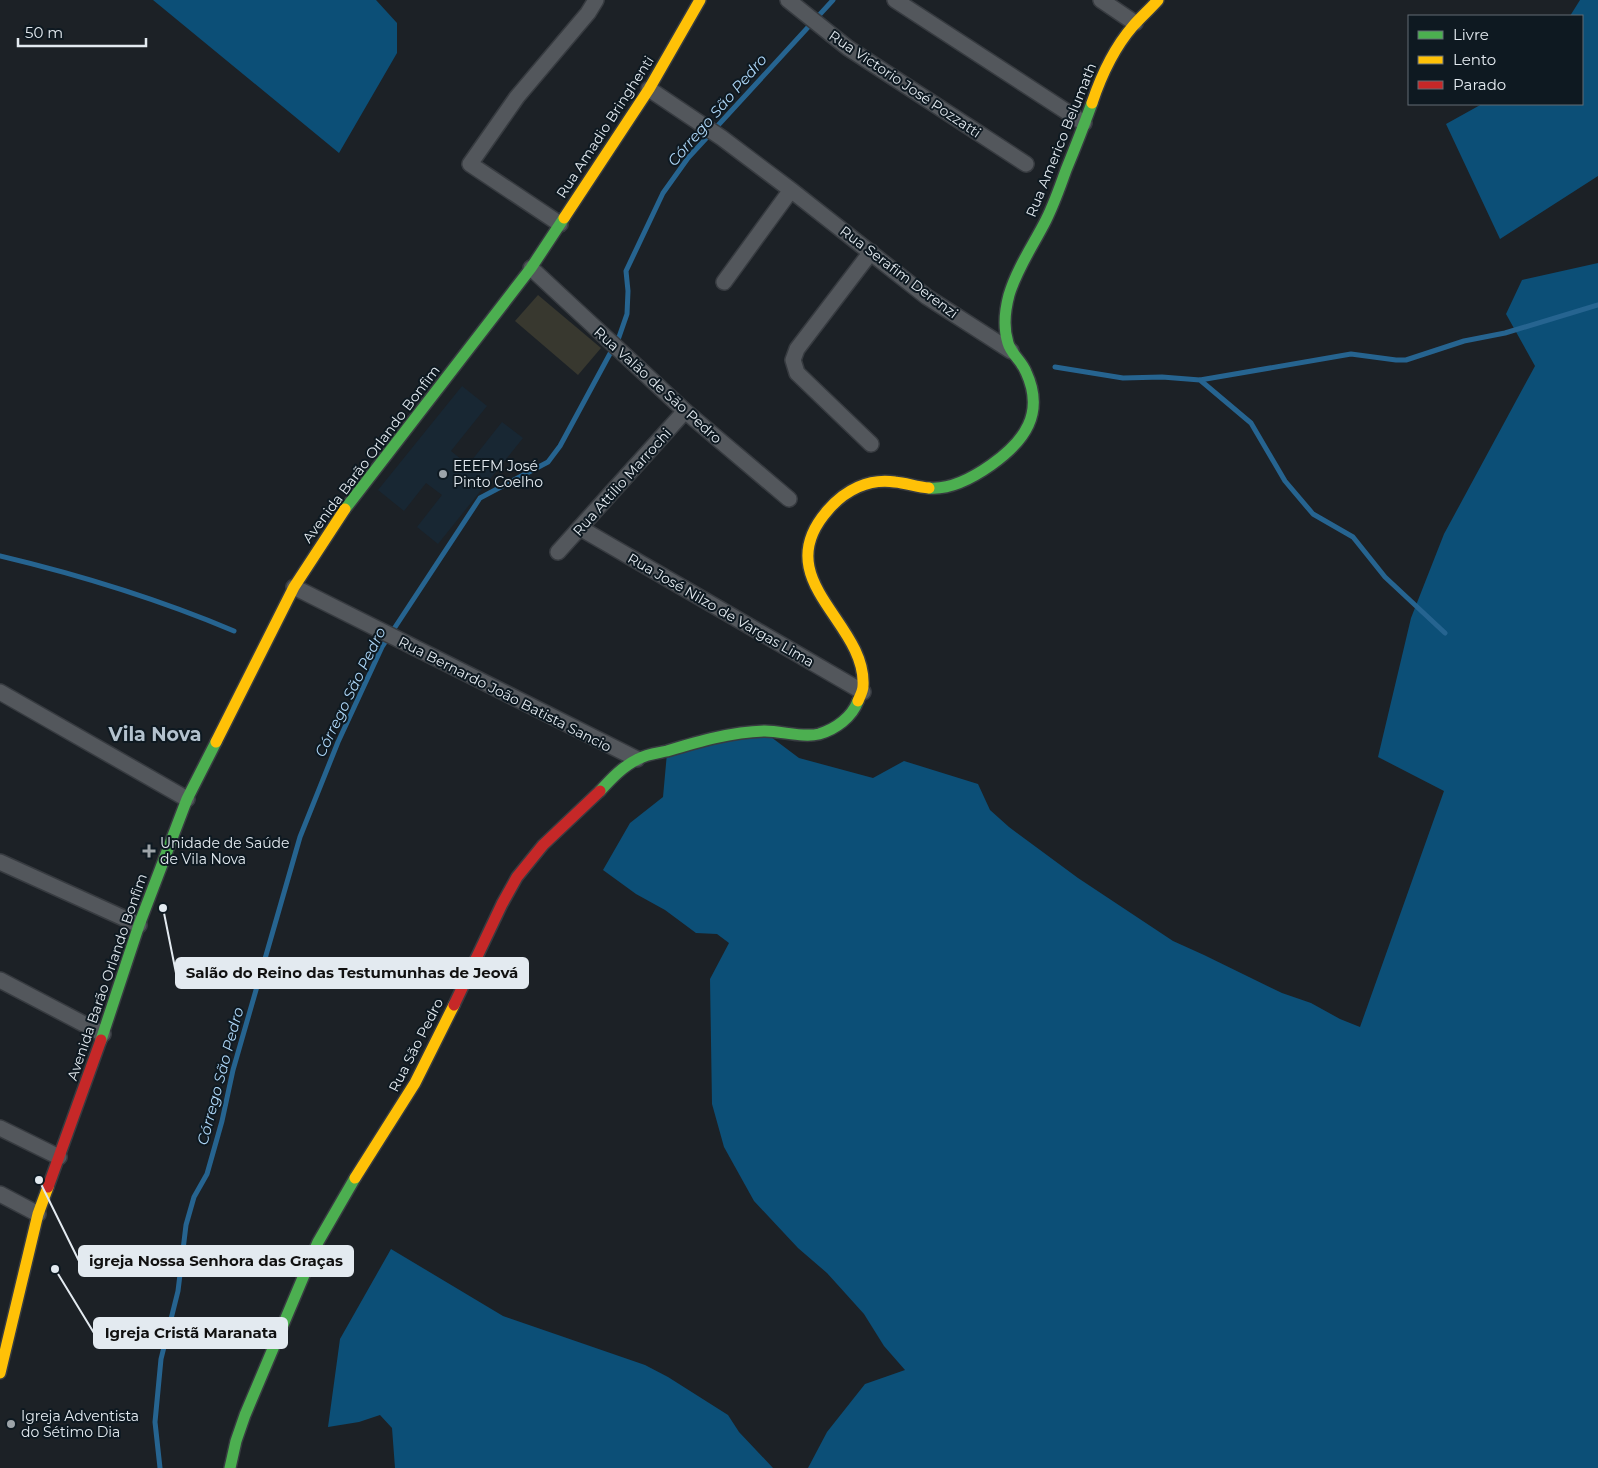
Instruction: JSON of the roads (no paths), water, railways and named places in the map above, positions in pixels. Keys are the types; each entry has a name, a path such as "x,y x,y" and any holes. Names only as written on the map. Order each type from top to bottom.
{"street":[{"path":"560,224 470,164 517,97 588,13 596,0"},
{"name":"Rua Amadio Bringhenti","path":"531,268 650,89 700,0"},
{"name":"Rua Victorio José Pozzatti","path":"788,0 848,48 1026,164"},
{"path":"895,0 1084,123"},
{"path":"1101,0 1135,23"},
{"name":"Rua Americo Belumath","path":"863,692 862,667 852,646 819,594 807,563 812,533 832,504 860,486 873,481 886,480 928,489 942,489 971,478 1015,447 1026,432 1031,422 1033,411 1033,398 1029,379 1022,363 1011,351 1005,334 1005,318 1013,282 1047,220 1106,67 1135,23 1158,0"},
{"name":"Rua Serafim Derenzi","path":"650,89 722,138 926,296 1011,351"},
{"path":"724,282 791,190"},
{"path":"871,252 797,348 793,360 797,372 871,444"},
{"name":"Rua Valão de São Pedro","path":"531,268 605,339 685,411 789,499"},
{"name":"Avenida Barão Orlando Bonfim","path":"0,1373 38,1214 103,1034 139,926 187,799 294,587 348,505 531,268"},
{"name":"Rua Attilio Marrochi","path":"558,552 685,411"},
{"name":"Rua José Nilzo de Vargas Lima","path":"580,528 863,692"},
{"name":"Rua Bernardo João Batista Sancio","path":"294,587 637,760"},
{"path":"0,692 187,799"},
{"name":"Rua São Pedro","path":"230,1468 233,1450 247,1411 319,1240 346,1192 398,1112 417,1078 515,879 538,850 607,783 637,760 712,738 748,732 819,734 847,719 859,704 863,692"},
{"path":"0,862 139,926"},
{"path":"0,980 103,1034"},
{"path":"0,1128 58,1157"},
{"path":"0,1194 38,1214"}],"waterway":[{"name":"Córrego São Pedro","path":"160,1468 155,1422 161,1359 178,1291 186,1225 194,1197 207,1174 222,1121 233,1070 300,837 338,742 382,647 480,498 548,462 560,446 619,337 627,314 628,291 626,271 663,193 688,158 833,0"},
{"path":"1055,367 1123,378 1162,377 1200,380 1351,354 1406,360 1464,341 1505,333 1598,305"},
{"path":"1200,380 1251,423 1285,481 1313,514 1353,537 1385,577 1445,633"},
{"path":"0,556 60,571 119,589 177,608 234,631"}],"place":[{"name":"EEEFM José Pinto Coelho","path":"443,474"},
{"name":"Unidade de Saúde de Vila Nova","path":"149,851"},
{"name":"Salão do Reino das Testumunhas de Jeová","path":"163,908"},
{"name":"igreja Nossa Senhora das Graças","path":"39,1180"},
{"name":"Igreja Cristã Maranata","path":"55,1269"},
{"name":"Igreja Adventista do Sétimo Dia","path":"11,1424"}],"district":[{"name":"Vila Nova","path":"155,734"}]}
